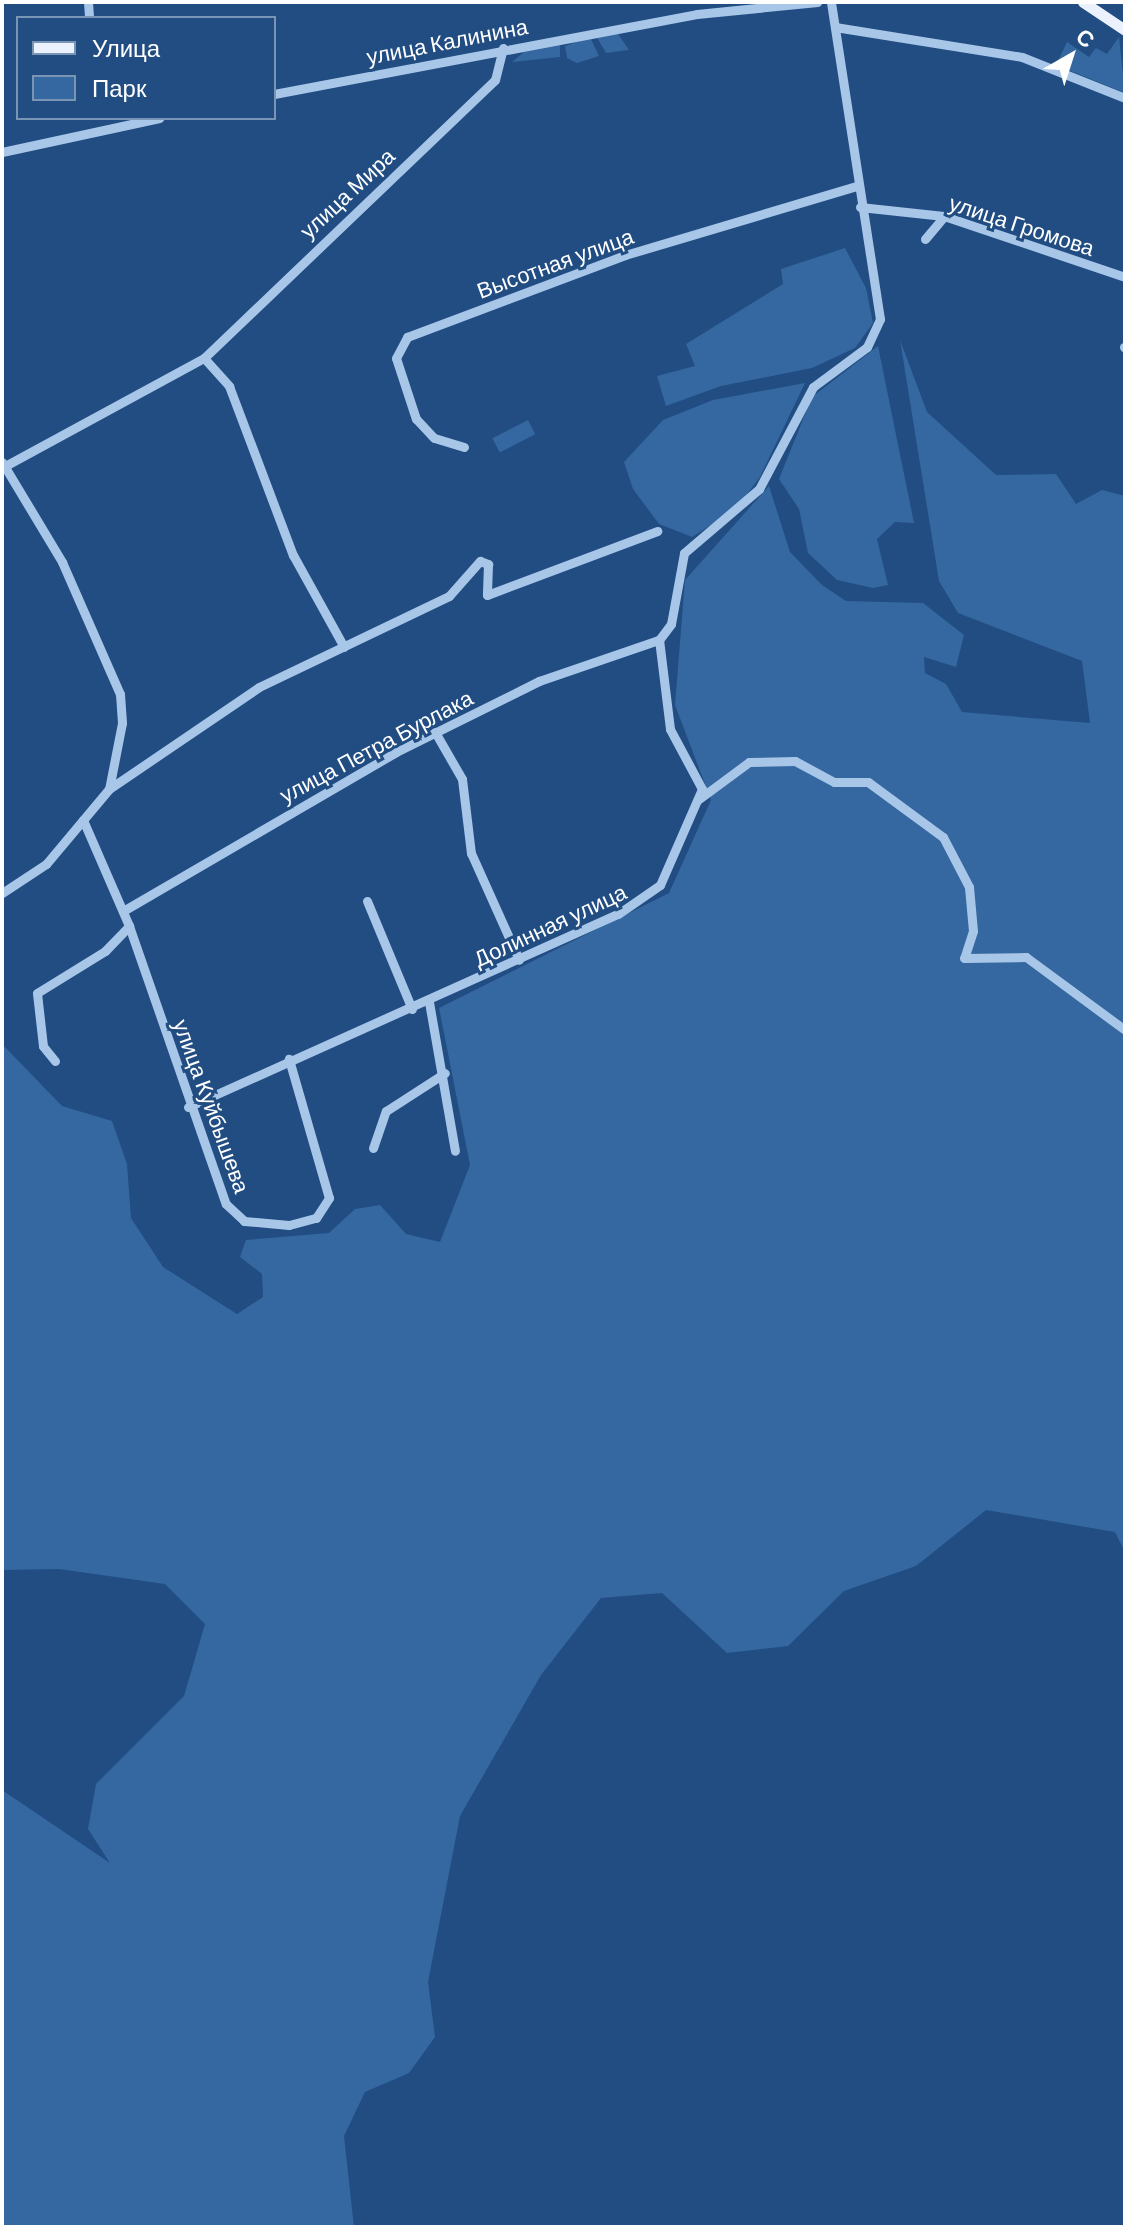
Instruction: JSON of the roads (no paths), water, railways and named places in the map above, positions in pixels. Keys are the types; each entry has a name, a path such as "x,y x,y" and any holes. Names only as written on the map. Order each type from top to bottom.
{"main road":[{"path":"1083,2 1125,28"},
{"path":"1091,2 1125,28"}],"street":[{"name":"улица Калинина","path":"276,94 503,48 697,14 817,2"},
{"path":"699,799 702,789 670,729 659,640 671,624 684,553 759,489 813,387 876,333 880,319 860,207 831,2"},
{"path":"835,27 1022,57 1125,98"},
{"name":"улица Мира","path":"3,464 204,358 495,80 503,48"},
{"path":"2,152 112,123 140,120"},
{"name":"Высотная улица","path":"464,447 434,438 416,419 396,358 407,337 625,255 857,186"},
{"name":"улица Громова","path":"860,207 944,216 1125,277"},
{"path":"925,239 944,216"},
{"path":"204,358 229,386 293,555 344,647"},
{"path":"3,464 62,562 120,694 109,789"},
{"path":"2,893 46,864 109,789 259,687 449,596 480,561 488,564 487,595 657,531"},
{"name":"улица Петра Бурлака","path":"123,911 435,732 539,681 659,640"},
{"path":"435,732 462,779 471,853 519,960"},
{"path":"699,799 749,762 795,761 834,782 868,782 943,837 969,887 973,931 964,958 1026,957 1125,1030"},
{"name":"Долинная улица","path":"188,1107 289,1059 429,1002 649,897 699,799"},
{"name":"улица Куйбышева","path":"83,820 129,926 188,1107 226,1204 244,1221 289,1225 316,1218 329,1198 289,1059"},
{"path":"367,901 412,1009"},
{"path":"55,1061 43,1046 37,993 105,951 129,926"},
{"path":"429,1002 445,1073 455,1151"},
{"path":"373,1148 386,1111 445,1073"}]}
